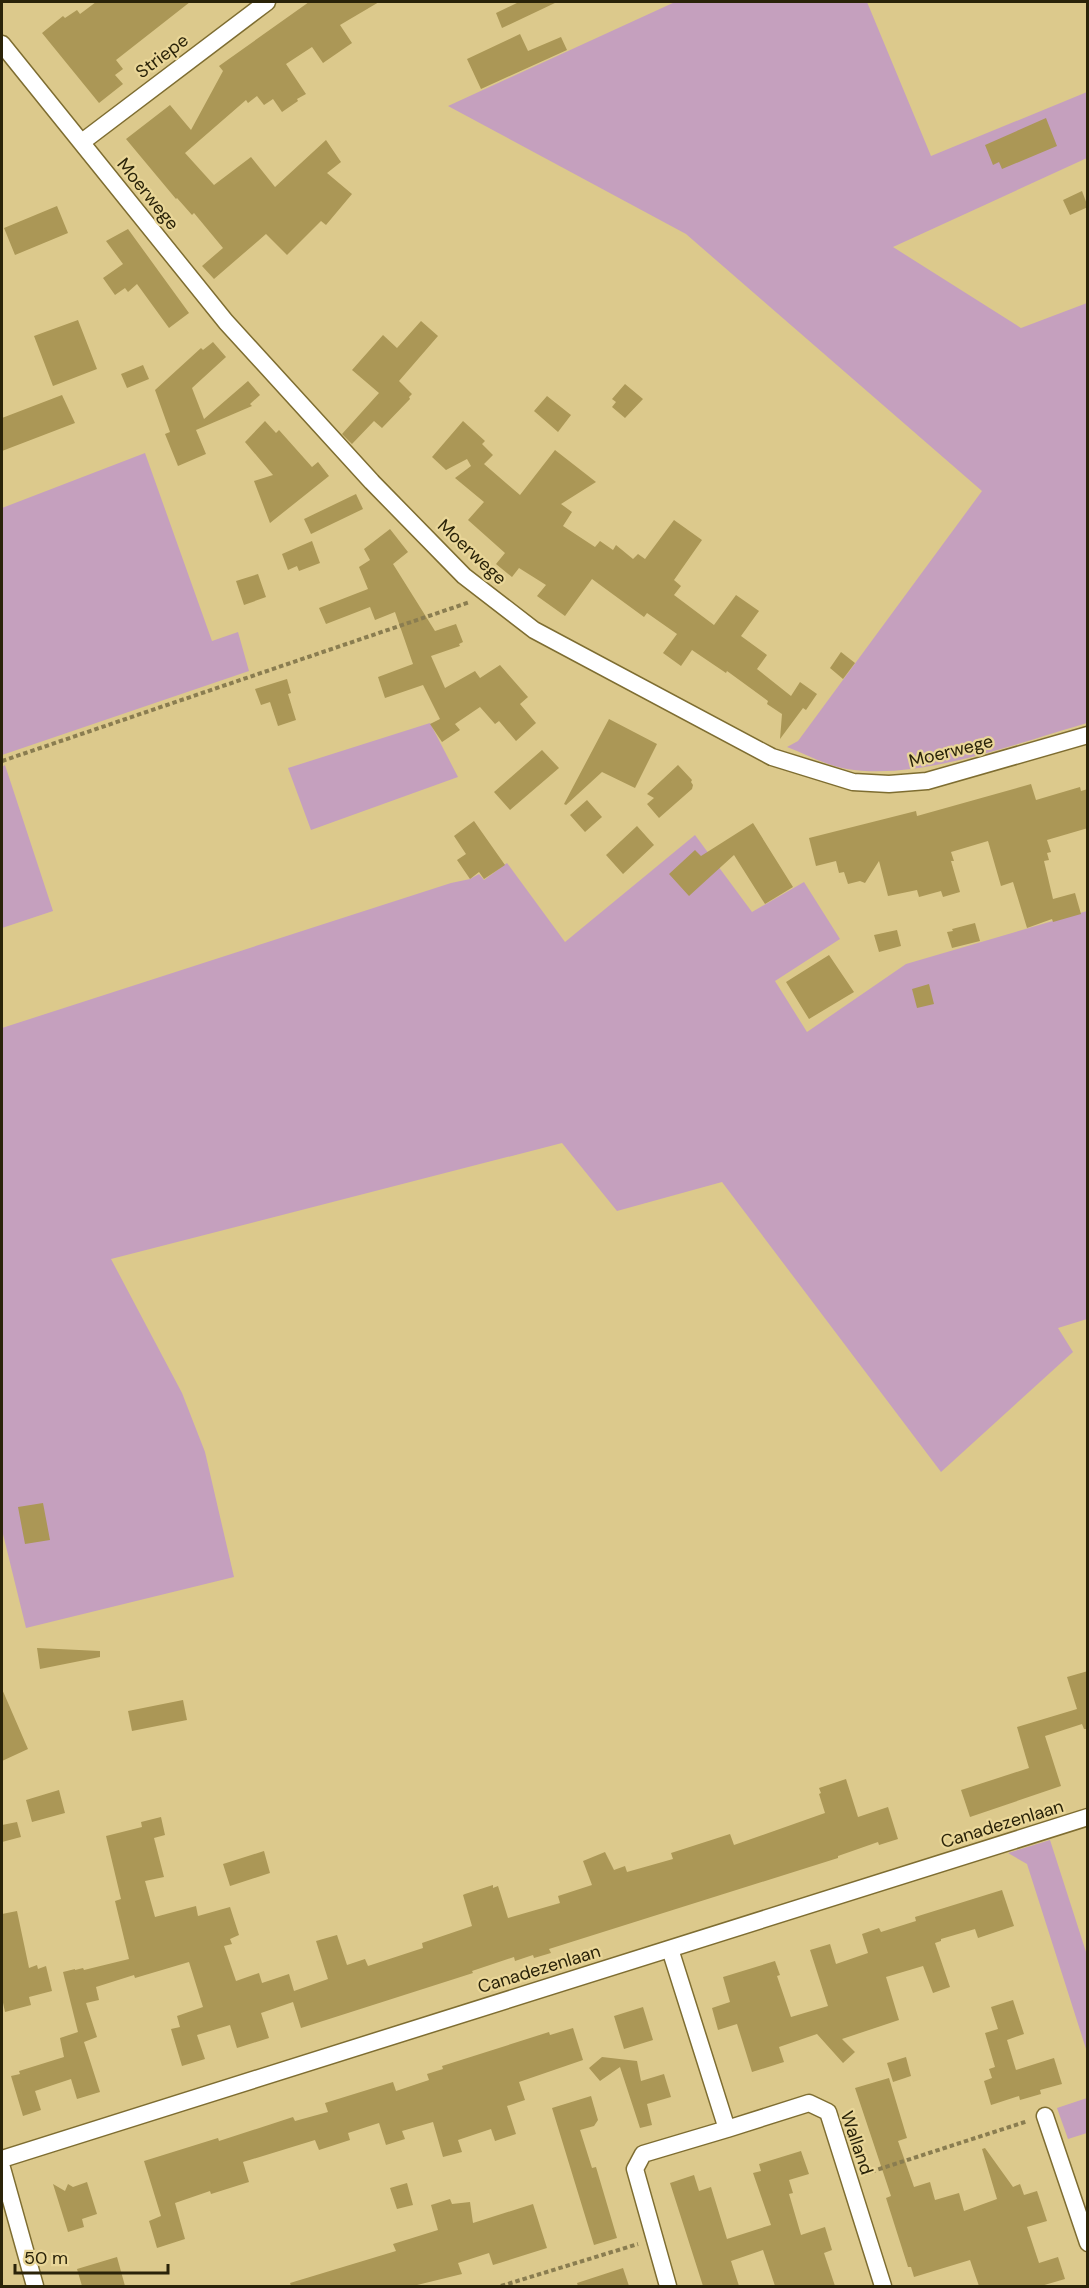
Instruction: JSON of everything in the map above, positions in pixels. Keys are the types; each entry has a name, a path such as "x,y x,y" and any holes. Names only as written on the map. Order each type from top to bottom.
{"street":[{"name":"Striepe","path":"82,142 267,2"},
{"name":"Moerwege","path":"2,44 233,330 372,482 464,576 534,630 772,757 853,782 889,784 927,781 1088,735"},
{"name":"Canadezenlaan","path":"2,2159 1088,1817"},
{"path":"670,1949 727,2129"},
{"name":"Walland","path":"668,2286 635,2169 643,2154 809,2103 828,2112 883,2286"},
{"path":"1045,2116 1088,2243"},
{"path":"2,2168 34,2286"}],"path":[{"path":"2,761 489,596"},
{"path":"849,2179 1045,2116"},
{"path":"501,2286 654,2239"}],"shaded area":[{"path":"675,2 867,2 931,156 1087,92 1087,158 893,247 1021,328 1087,303 1087,723 999,750 905,770 847,769 824,763 787,747 798,741 982,491 686,234 448,106"},
{"path":"145,453 212,641 238,632 249,671 2,755 2,508"},
{"path":"430,723 458,777 311,830 288,768"},
{"path":"5,765 53,911 2,928 2,767"},
{"path":"695,835 752,912 804,882 840,939 775,981 807,1032 906,964 1087,911 1087,1319 1058,1328 1073,1352 941,1472 722,1182 617,1211 562,1143 111,1259 182,1393 205,1452 234,1577 26,1628 2,1530 2,1028 451,883 470,879 479,874 484,880 507,863 565,942"},
{"path":"1050,1840 1087,1955 1087,2052 1027,1864 1008,1853"},
{"path":"1087,2098 1087,2133 1068,2139 1057,2108"}],"building":[{"path":"96,2 190,2 116,60 123,69 115,75 123,84 99,103 42,33 63,16 65,18 77,10 80,14"},
{"path":"309,2 379,2 340,25 352,43 323,63 312,47 286,64 306,94 297,99 298,101 282,112 273,99 264,105 257,96 248,103 246,100 185,153 214,185 251,157 275,187 326,140 341,162 327,173 352,194 326,225 321,221 287,255 266,234 214,279 202,266 223,248 194,213 192,215 176,199 126,139 170,105 191,130 223,71 219,66"},
{"path":"519,2 557,2 502,28 496,13"},
{"path":"520,34 528,51 561,37 567,50 481,89 467,59"},
{"path":"1046,118 1057,146 1002,169 999,162 993,165 985,145"},
{"path":"1082,191 1088,207 1070,215 1063,200"},
{"path":"57,206 68,233 15,255 4,228"},
{"path":"128,229 189,313 169,328 137,284 128,292 125,288 115,295 103,278 123,264 106,241"},
{"path":"78,320 97,369 53,386 34,336"},
{"path":"421,321 438,336 399,381 412,394 410,399 382,428 374,421 352,444 342,434 379,393 352,370 383,335 397,348"},
{"path":"213,342 226,357 192,388 204,419 248,381 260,395 250,404 252,406 196,430 206,454 178,466 165,434 170,432 155,390 201,348 203,350"},
{"path":"143,365 149,379 127,388 121,374"},
{"path":"625,384 643,399 625,418 612,407 616,402 612,399"},
{"path":"62,395 75,423 2,451 2,418"},
{"path":"547,396 571,415 558,432 534,411"},
{"path":"265,421 276,433 279,430 312,467 318,462 329,476 270,523 254,481 273,475 245,442"},
{"path":"463,421 485,441 482,444 493,455 484,464 520,495 555,450 596,482 561,504 572,512 563,526 595,547 600,541 613,550 616,545 633,559 638,554 645,559 674,520 702,540 674,580 681,586 674,595 714,625 736,595 759,611 741,636 767,655 757,669 791,696 800,682 817,694 806,710 803,708 780,739 782,714 767,704 768,701 727,671 726,673 692,650 681,666 663,653 677,634 647,613 644,617 592,579 565,616 537,596 546,585 519,568 512,577 496,564 505,553 468,520 484,502 455,478 471,466 467,459 446,470 432,457"},
{"path":"356,494 363,509 311,534 304,519"},
{"path":"390,529 408,552 393,564 435,631 456,624 463,642 459,644 460,646 431,656 445,688 475,671 480,678 500,665 528,697 520,704 536,723 516,741 499,721 495,724 480,707 455,724 460,730 442,742 430,724 440,719 423,685 385,698 378,677 413,664 395,612 375,620 370,607 326,624 319,608 368,589 359,567 370,560 364,549"},
{"path":"312,541 320,563 299,571 297,566 288,570 282,554"},
{"path":"258,574 266,597 244,605 236,581"},
{"path":"841,652 855,663 843,679 830,668"},
{"path":"287,679 291,693 288,694 296,720 278,726 270,702 261,705 255,689"},
{"path":"609,719 657,744 635,788 602,772 566,805 564,804"},
{"path":"542,750 559,768 510,810 494,792"},
{"path":"678,765 692,780 692,789 659,818 647,804 654,798 647,794"},
{"path":"1031,784 1036,800 1080,787 1081,791 1088,789 1088,828 1047,840 1051,852 1047,853 1049,860 1044,861 1053,899 1075,893 1081,914 1053,922 1052,919 1027,928 1013,882 1001,886 988,841 951,852 954,861 951,861 960,892 943,897 941,891 919,897 917,890 888,896 879,861 865,883 860,881 848,884 844,872 839,873 836,861 816,866 809,838 916,811 917,816"},
{"path":"587,800 602,817 585,832 570,815"},
{"path":"474,821 505,865 484,879 479,872 470,879 457,860 466,854 454,836"},
{"path":"753,823 793,887 765,904 734,855 689,896 669,874 695,850 701,856"},
{"path":"637,826 654,845 623,874 606,855"},
{"path":"975,923 980,941 952,948 947,932"},
{"path":"897,930 901,946 879,952 874,935"},
{"path":"829,955 854,992 809,1019 786,982"},
{"path":"929,984 934,1004 917,1008 912,989"},
{"path":"43,1503 50,1540 25,1544 18,1507"},
{"path":"37,1648 100,1651 100,1657 40,1669"},
{"path":"1088,1671 1088,1729 1084,1729 1082,1724 1045,1736 1061,1786 970,1817 961,1790 1029,1768 1017,1727 1077,1709 1067,1677"},
{"path":"2,1689 28,1749 2,1761"},
{"path":"183,1700 187,1720 132,1731 128,1711"},
{"path":"846,1779 858,1817 888,1807 898,1839 879,1845 878,1842 838,1856 838,1858 549,1949 551,1953 534,1958 533,1955 515,1961 514,1957 472,1971 473,1973 301,2028 293,2002 261,2013 269,2038 237,2048 230,2025 197,2035 205,2059 182,2066 171,2029 180,2027 177,2016 203,2007 189,1962 96,1987 99,2000 86,2003 97,2037 84,2042 100,2092 77,2099 71,2079 35,2091 41,2110 23,2116 11,2076 20,2074 19,2071 64,2057 60,2038 78,2032 63,1972 83,1968 84,1970 129,1959 115,1901 121,1899 106,1836 142,1827 141,1822 161,1817 165,1835 154,1838 164,1877 145,1881 155,1917 196,1906 198,1916 230,1907 239,1935 230,1939 232,1944 224,1946 236,1981 259,1973 262,1983 289,1974 294,1991 328,1979 316,1941 337,1935 347,1965 365,1959 368,1966 423,1948 422,1943 472,1926 463,1895 465,1894 493,1885 493,1888 498,1886 508,1918 560,1903 558,1896 592,1885 583,1861 605,1852 614,1870 625,1866 627,1872 673,1859 671,1853 730,1834 734,1845 825,1813 819,1788"},
{"path":"59,1790 65,1813 32,1822 26,1800"},
{"path":"17,1822 21,1837 2,1842 2,1825"},
{"path":"264,1851 270,1873 230,1886 223,1864"},
{"path":"1002,1890 1014,1926 978,1938 975,1929 935,1943 950,1987 933,1993 923,1966 886,1977 899,2020 842,2039 855,2052 843,2063 817,2034 779,2047 784,2062 752,2072 737,2024 718,2030 712,2008 730,2002 723,1977 775,1961 780,1975 777,1976 791,2017 828,2006 810,1950 830,1944 836,1964 868,1953 862,1934 879,1928 881,1932 916,1921 915,1917"},
{"path":"17,1911 29,1968 37,1965 38,1969 46,1966 52,1991 29,1997 31,2005 5,2012 2,1998 2,1914"},
{"path":"1013,2000 1024,2034 1007,2040 1016,2070 1054,2058 1062,2084 1040,2090 1041,2094 1020,2100 1019,2096 991,2105 984,2081 992,2078 989,2069 995,2067 985,2033 998,2029 991,2007"},
{"path":"643,2007 653,2040 624,2049 614,2016"},
{"path":"573,2028 583,2060 519,2082 525,2100 507,2106 516,2134 495,2141 491,2129 458,2140 462,2152 443,2157 433,2122 402,2131 405,2139 386,2145 379,2123 348,2133 350,2140 319,2150 315,2140 243,2162 249,2182 211,2194 210,2191 175,2203 185,2239 157,2248 149,2221 161,2216 144,2161 218,2138 219,2141 293,2117 295,2121 328,2112 325,2103 393,2082 396,2091 429,2080 427,2074 443,2069 442,2066 549,2032 550,2035"},
{"path":"602,2057 637,2061 641,2081 664,2074 671,2097 647,2104 652,2125 640,2128 620,2067 600,2081 589,2068"},
{"path":"906,2057 911,2076 893,2082 887,2063"},
{"path":"889,2078 907,2138 898,2141 914,2187 930,2182 935,2200 959,2193 964,2211 997,2199 982,2149 985,2148 1013,2187 1020,2184 1024,2195 1037,2191 1047,2221 1027,2227 1039,2263 1058,2257 1065,2279 1041,2286 979,2286 970,2260 914,2277 911,2267 908,2267 886,2198 891,2196 855,2088"},
{"path":"591,2096 598,2120 594,2126 580,2130 592,2168 596,2167 617,2238 594,2245 552,2108"},
{"path":"801,2151 809,2174 789,2180 793,2193 789,2194 801,2235 825,2227 832,2250 824,2253 835,2286 775,2286 763,2250 731,2261 739,2286 703,2286 670,2183 694,2175 699,2191 711,2187 727,2239 771,2225 753,2173 761,2171 759,2164"},
{"path":"87,2182 97,2214 82,2219 84,2227 68,2232 53,2184 65,2191 68,2184 73,2187"},
{"path":"407,2183 413,2205 397,2209 390,2188"},
{"path":"450,2199 452,2204 470,2202 473,2223 533,2204 547,2248 493,2265 489,2253 458,2263 462,2274 413,2286 291,2286 290,2283 396,2251 393,2244 438,2230 431,2205"},
{"path":"117,2257 125,2286 82,2286 77,2269"},
{"path":"623,2268 629,2286 578,2286 577,2283"}]}
